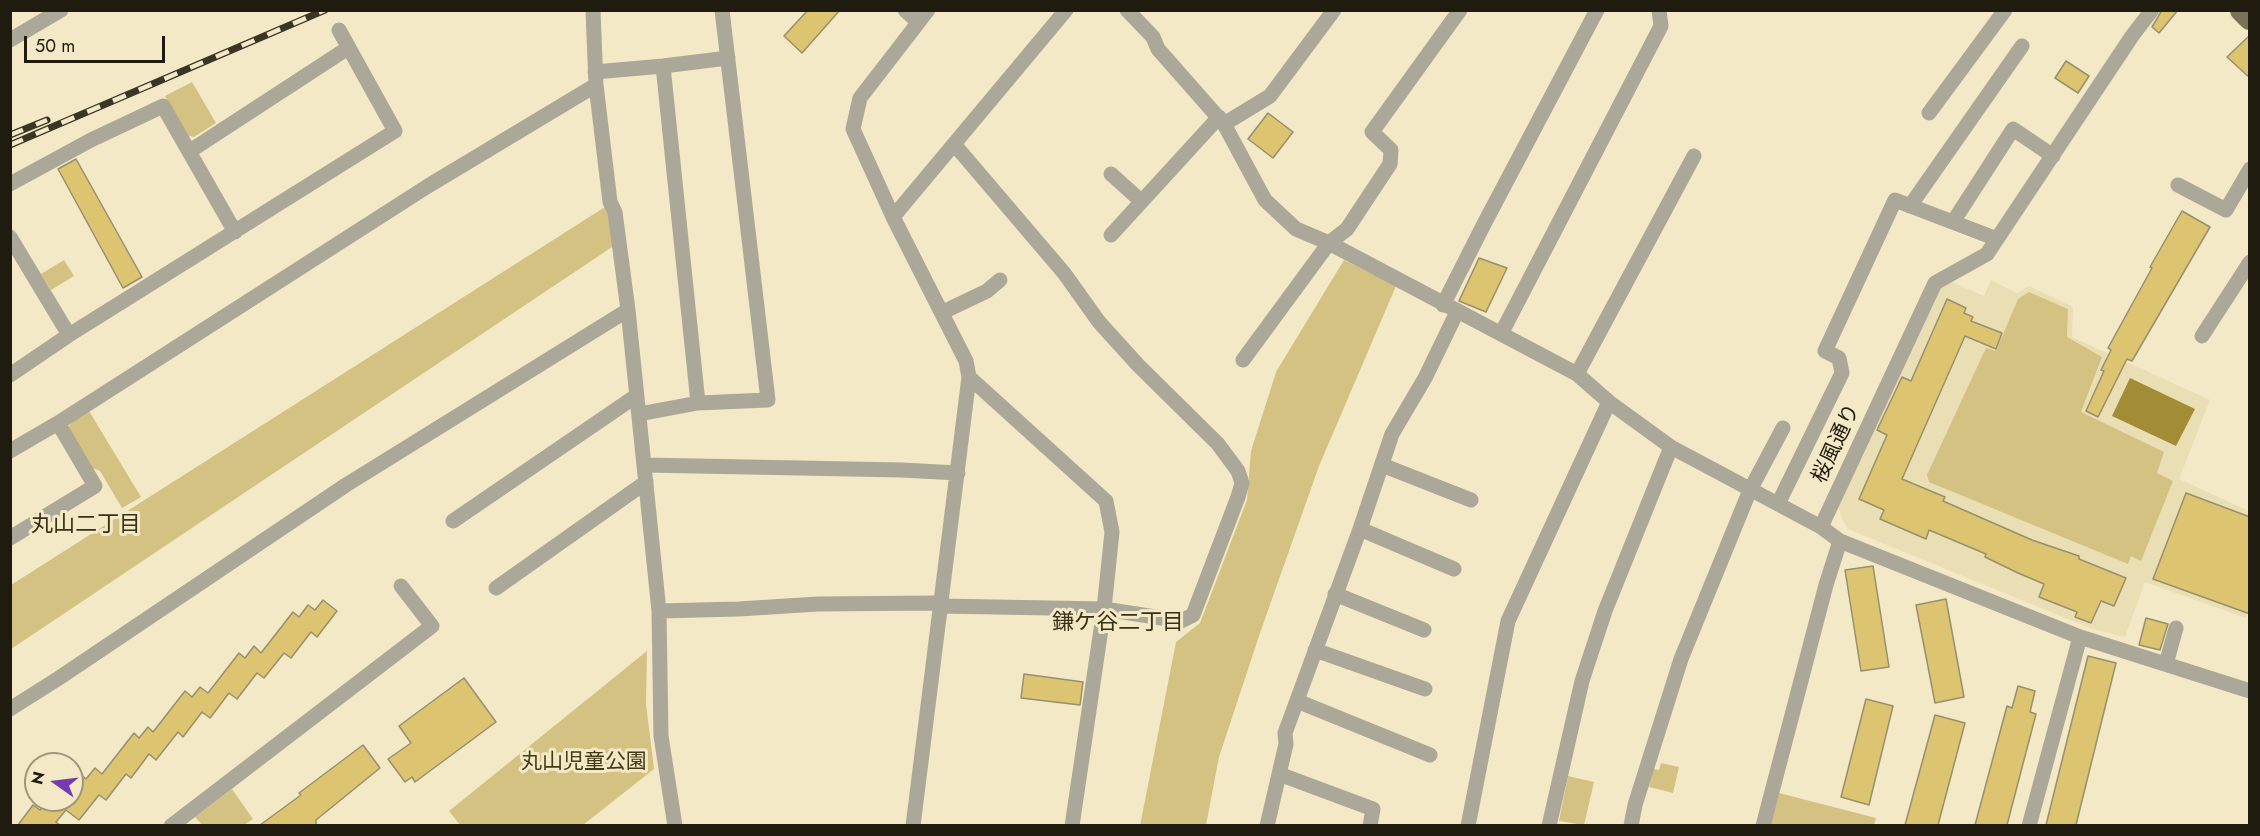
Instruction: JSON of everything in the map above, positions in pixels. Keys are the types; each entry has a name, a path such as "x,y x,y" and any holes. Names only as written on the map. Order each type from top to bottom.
{"main road":[{"path":"2242,10 2250,18"}],"street":[{"path":"10,40 62,10"},
{"path":"593,10 596,78 610,202 615,212 628,310 659,610 661,736 675,825"},
{"path":"639,414 698,403 768,400 722,10"},
{"path":"905,10 923,16 860,98 853,129 893,217 966,361 969,378 913,825"},
{"path":"893,217 1066,10"},
{"path":"1111,235 1141,201 1222,121 1270,96 1334,10"},
{"path":"1243,360 1329,243 1347,229 1390,164 1391,150 1372,132 1460,10"},
{"path":"1268,825 1286,744 1285,733 1360,529 1392,434 1425,378 1484,224 1597,10"},
{"path":"1501,334 1660,26 1659,10"},
{"path":"1929,113 2005,10"},
{"name":"桜風通り","path":"1821,526 1935,283 1987,254 2132,36 2152,10"},
{"path":"1128,11 1153,37 1158,49 1222,121 1265,200 1296,230 1329,243 1450,309 1577,374 1609,402 1671,447 1821,526 1840,541 2080,637 2250,691"},
{"path":"10,375 69,335 395,131 339,30"},
{"path":"1910,206 2022,46"},
{"path":"190,151 348,48"},
{"path":"10,451 58,423 596,78 663,66 728,58"},
{"path":"663,66 698,403"},
{"path":"10,184 163,106 235,232"},
{"path":"1953,222 2013,129 2053,156"},
{"path":"954,144 1064,273 1099,322 1218,444 1238,471 1242,483"},
{"path":"1577,374 1694,156"},
{"path":"2178,185 2226,210 2250,169"},
{"path":"1111,174 1141,201"},
{"path":"1778,504 1842,373 1839,358 1825,351 1895,200 1997,239"},
{"path":"10,237 69,335"},
{"path":"2202,336 2250,262"},
{"path":"943,312 987,291 1000,280"},
{"path":"10,708 59,678 346,485 628,310"},
{"path":"969,378 1106,501 1112,532 1104,609 1072,825"},
{"path":"453,522 636,396"},
{"path":"1468,825 1508,621 1609,402"},
{"path":"10,538 95,486 58,423"},
{"path":"1631,825 1635,805 1681,659 1750,490 1783,428"},
{"path":"1549,825 1582,681 1605,611 1671,447"},
{"path":"644,465 958,473"},
{"path":"1382,465 1471,500"},
{"path":"659,610 739,609 818,604 933,603 941,606 1104,609 1181,621 1193,615 1247,466"},
{"path":"496,588 646,482"},
{"path":"1360,529 1454,569"},
{"path":"1762,825 1826,585 1840,541"},
{"path":"171,825 432,626 400,586"},
{"path":"1335,594 1424,630"},
{"path":"2166,664 2176,628"},
{"path":"2029,825 2080,637"},
{"path":"1315,650 1425,689"},
{"path":"1297,701 1430,755"},
{"path":"1279,774 1373,809 1370,825"}],"shaded area":[{"path":"1991,280 2017,293 2029,286 2073,307 2072,337 2210,400 2179,479 2249,511 2249,605 2246,618 2145,582 2125,637 2090,628 1848,529 1841,517 1838,503 1933,287 1951,282 1984,296"},
{"path":"2130,378 2195,409 2176,446 2112,416"}],"green space":[{"path":"192,82 216,123 194,137 186,135 165,96"},
{"path":"605,207 609,207 615,245 11,649 11,585"},
{"path":"64,260 74,276 51,290 41,274"},
{"path":"1344,260 1396,286 1319,466 1260,633 1219,757 1206,825 1140,826 1176,642 1200,623 1247,500 1251,451 1276,372"},
{"path":"2029,292 2068,309 2067,337 2102,357 2081,412 2164,452 2157,473 2173,481 2141,561 2131,556 2128,564 1929,482 1927,475 1986,348 1996,351 2018,299"},
{"path":"89,411 141,497 122,508 100,471 89,467 68,432 70,424"},
{"name":"丸山児童公園","path":"647,651 646,704 654,769 583,825 460,825 449,811"},
{"path":"1661,763 1679,767 1673,793 1649,787 1653,769 1659,770"},
{"path":"1568,776 1594,782 1584,825 1559,821"},
{"path":"232,789 253,819 244,825 202,825 195,817"},
{"path":"1779,793 1876,818 1874,825 1770,826"}],"building":[{"path":"808,10 840,10 802,53 784,36"},
{"path":"2162,10 2178,10 2159,33 2152,27"},
{"path":"2250,35 2250,78 2227,57"},
{"path":"2066,61 2089,76 2078,93 2055,78"},
{"path":"1268,113 1293,132 1273,158 1248,139"},
{"path":"76,159 142,277 123,288 58,169"},
{"path":"2182,211 2210,227 2132,361 2127,359 2098,417 2086,411 2104,371 2101,370 2111,350 2108,348"},
{"path":"1479,258 1507,268 1486,312 1459,301"},
{"path":"1947,299 1966,308 1964,313 1973,317 1971,321 2002,333 1996,349 1965,336 1902,479 1945,497 1943,501 2032,540 2079,556 2079,559 2126,578 2114,606 2101,601 2091,623 2075,617 2077,612 2039,597 2044,584 1985,557 1986,554 1929,530 1926,539 1880,519 1884,510 1859,499 1887,435 1877,430 1902,377 1911,381"},
{"path":"2186,493 2250,517 2250,614 2153,579"},
{"path":"1873,566 1889,667 1861,671 1845,570"},
{"path":"1946,599 1964,697 1935,703 1916,605"},
{"path":"323,600 337,611 317,637 311,632 291,658 284,653 264,678 257,673 237,699 229,693 210,718 202,712 183,737 178,732 156,760 149,754 131,778 126,774 106,800 99,795 79,820 69,812 84,812 84,777 86,779 95,768 102,774 134,733 139,738 148,727 153,732 185,691 192,697 200,687 208,693 239,653 245,658 254,646 261,653 293,612 299,617 308,605 315,610"},
{"path":"2146,618 2168,624 2160,650 2139,645"},
{"path":"2088,656 2116,663 2076,825 2046,825"},
{"path":"1024,674 1083,682 1080,705 1021,698"},
{"path":"464,678 496,722 415,782 412,777 405,782 388,759 411,743 399,726"},
{"path":"2018,686 2035,691 2030,712 2036,714 2007,825 1975,825 2007,706 2012,708"},
{"path":"1866,699 1893,706 1869,805 1841,797"},
{"path":"1935,715 1965,723 1938,825 1905,825"},
{"path":"363,745 380,768 316,820 316,825 260,825 301,795 299,793"},
{"path":"28,812 64,812 56,822 60,825 18,825"}],"railway":[{"path":"10,145 325,10"},
{"path":"10,135 47,120"}],"district":[{"name":"丸山二丁目","path":"86,526"},
{"name":"鎌ケ谷二丁目","path":"1118,624"}]}
